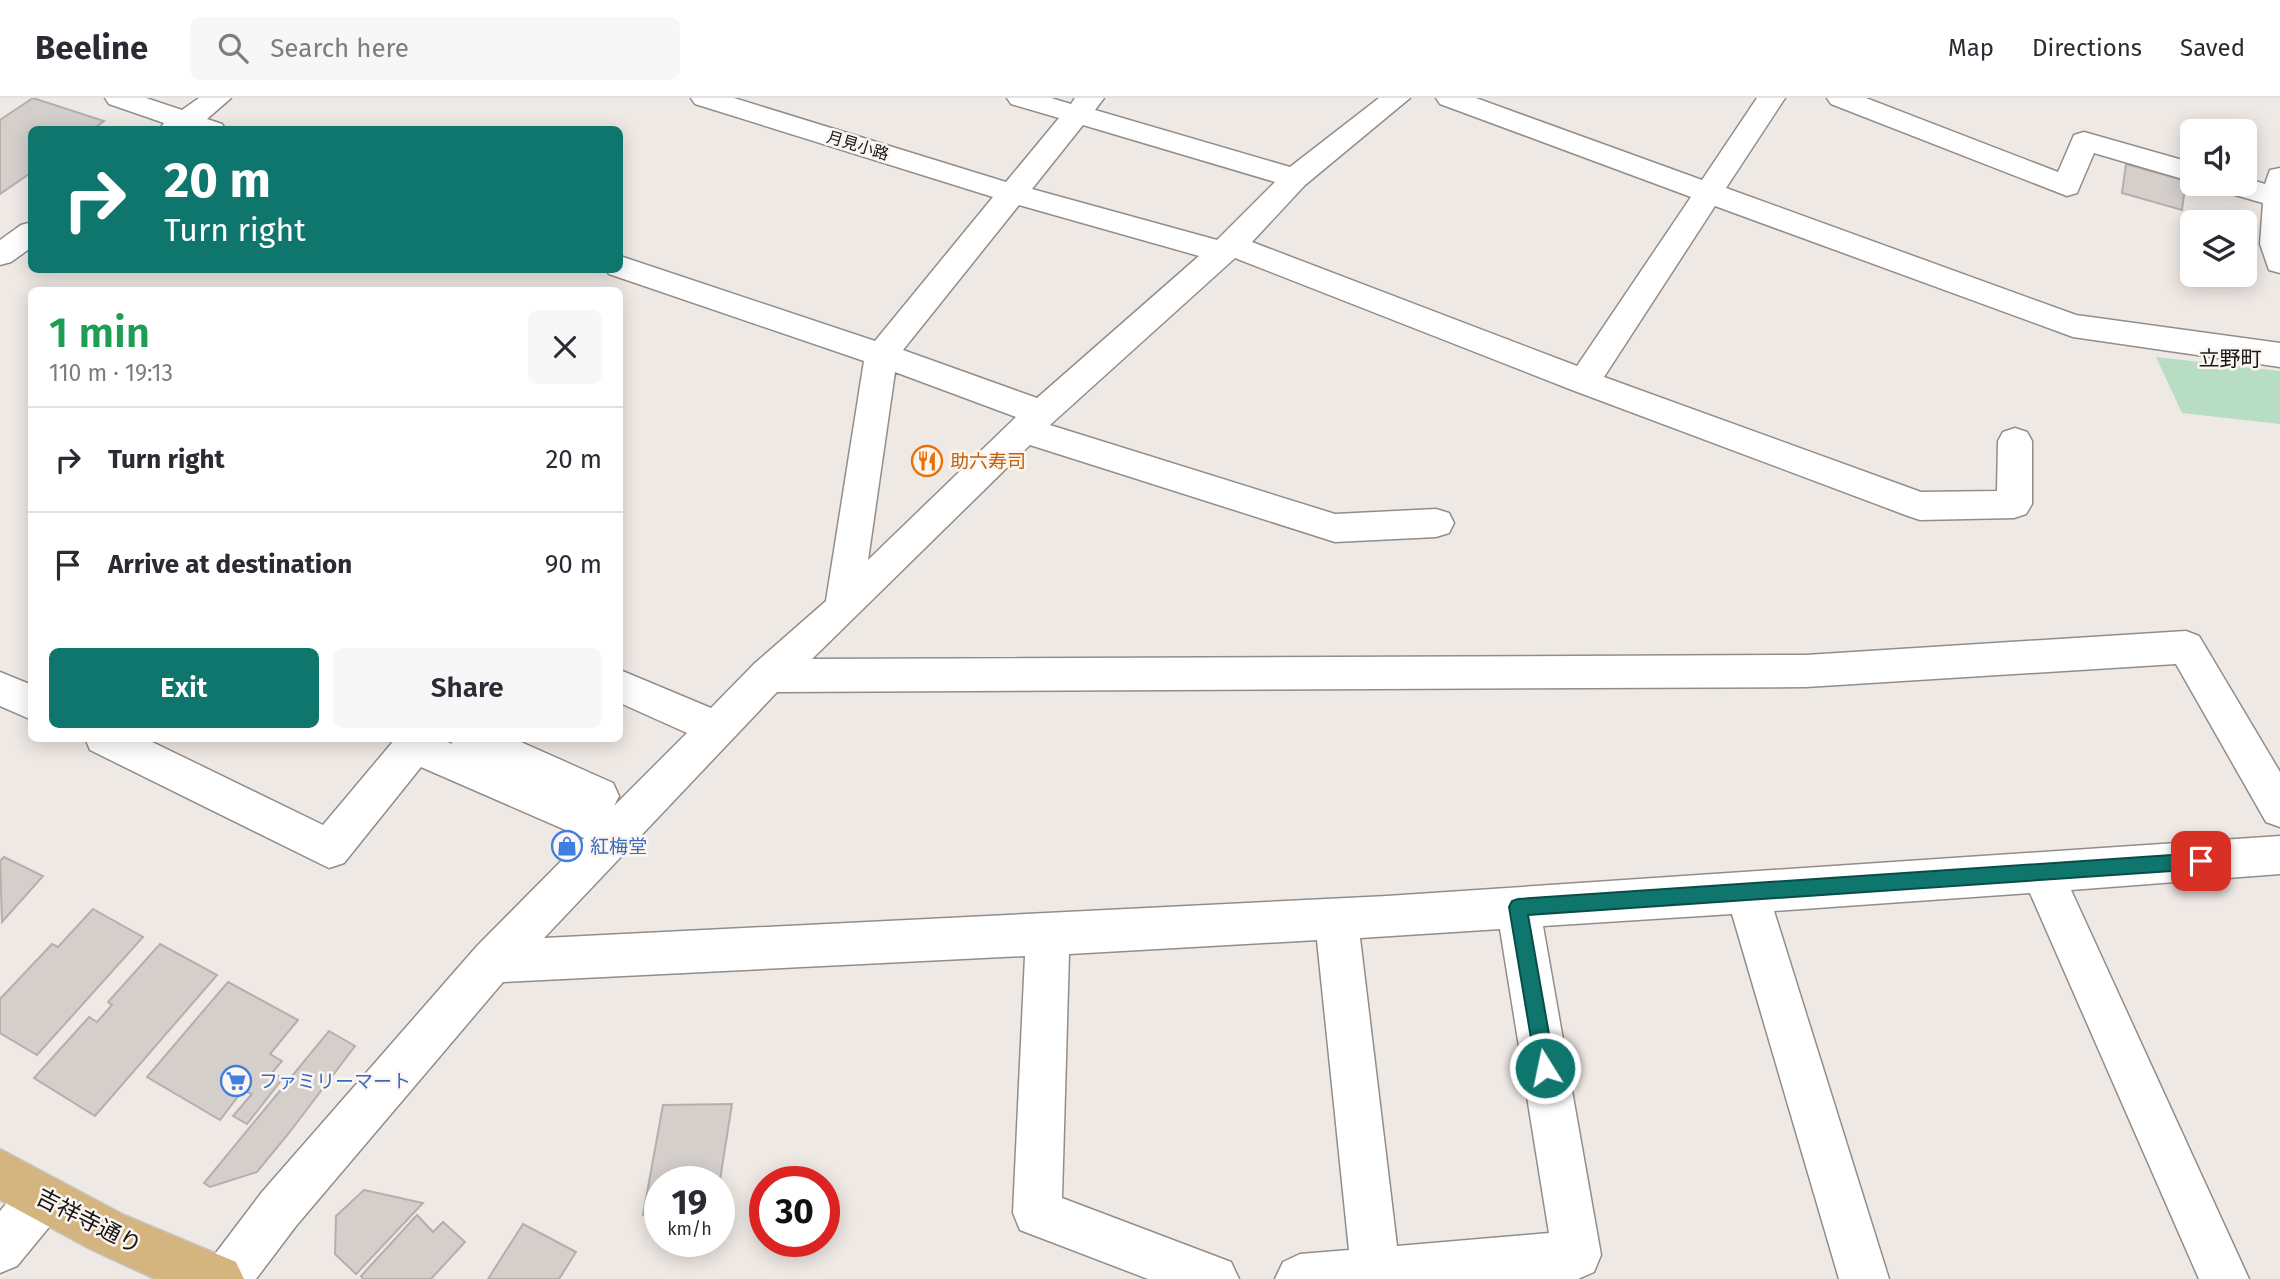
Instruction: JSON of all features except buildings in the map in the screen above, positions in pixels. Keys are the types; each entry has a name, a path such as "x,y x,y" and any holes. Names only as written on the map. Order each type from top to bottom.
{"main road":[{"name":"吉祥寺通り","path":"0,1173 42,1198 173,1264 219,1279"}],"street":[{"path":"119,98 179,125 217,98"},
{"name":"月見小路","path":"705,98 1012,192 1226,248 1920,506 2014,504 2015,441"},
{"path":"1021,98 1084,106 1294,178"},
{"path":"226,1279 279,1209 492,961 768,676 843,608 1033,422 1226,248 1294,178 1396,98"},
{"path":"1450,98 2073,326 2280,355"},
{"path":"1584,382 1770,98"},
{"path":"1841,98 2067,186 2084,141 2180,169"},
{"path":"843,608 881,355 1084,106"},
{"path":"2257,188 2279,191 2275,244 2280,262"},
{"path":"0,255 28,235"},
{"path":"623,268 881,355 1033,422 1335,528 1436,523"},
{"path":"768,676 1806,671 2186,647 2280,810"},
{"path":"623,687 718,729"},
{"path":"0,688 28,701"},
{"path":"112,742 329,849 414,746 628,823"},
{"path":"477,742 628,823"},
{"path":"492,961 1048,935 1336,918 2042,873 2280,855"},
{"path":"2042,873 2224,1279"},
{"path":"1747,892 1864,1279"},
{"path":"1300,1279 1577,1255 1518,907"},
{"path":"1336,918 1376,1273"},
{"path":"1048,935 1037,1213 1214,1279"},
{"path":"0,1249 42,1198"}],"green space":[{"path":"2156,357 2280,371 2280,424 2182,413"}],"place":[{"name":"助六寿司","path":"927,461"},
{"name":"紅梅堂","path":"567,846"},
{"name":"ファミリーマート","path":"236,1081"}],"district":[{"name":"立野町","path":"2230,359"}],"route":[{"path":"1545,1068 1518,907 2201,861"}]}
